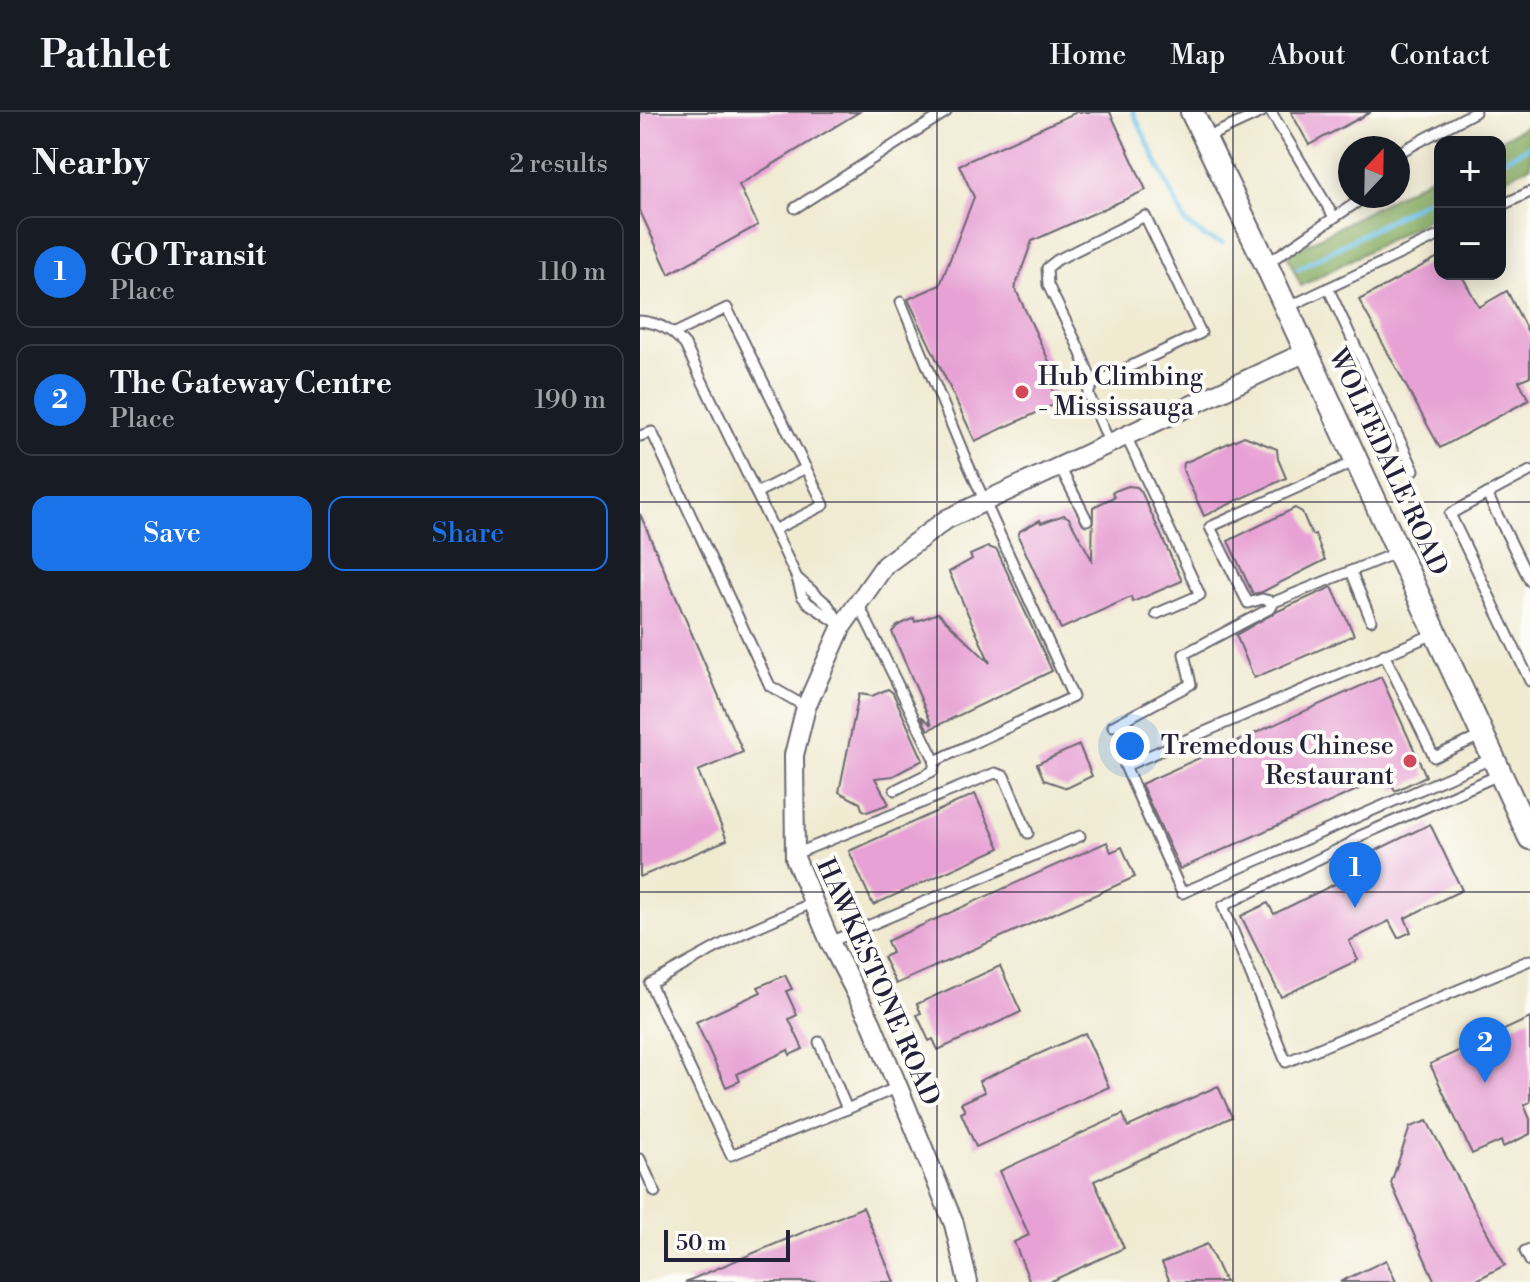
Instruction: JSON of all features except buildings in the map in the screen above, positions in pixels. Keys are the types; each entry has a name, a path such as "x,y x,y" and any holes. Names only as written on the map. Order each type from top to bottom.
{"street":[{"name":"WOLFEDALE ROAD","path":"1192,112 1266,264 1530,838"},
{"name":"HAWKESTONE ROAD","path":"968,1282 954,1224 871,1022 812,903 795,854 794,755 806,707 842,626 885,565 947,519 1306,352"}],"lane":[{"path":"795,208 946,112"},
{"path":"1203,139 1262,112"},
{"path":"1271,112 1334,217"},
{"path":"1410,147 1475,112"},
{"path":"1506,203 1530,192"},
{"path":"1266,264 1348,208"},
{"path":"1093,384 1048,285 1047,268 1145,216 1201,333 1093,384 1088,393 1118,440 1200,595 1156,614"},
{"path":"1286,308 1434,238"},
{"path":"1328,288 1414,470"},
{"path":"901,302 1073,697 935,761"},
{"path":"675,333 727,308 824,505 774,530"},
{"path":"640,321 663,326 675,333 685,345 797,578 802,596 842,626"},
{"path":"640,436 652,432 770,686 806,707"},
{"path":"1356,461 1210,527 1248,603 1262,599 1274,602 1398,552"},
{"path":"1060,467 1087,520"},
{"path":"756,493 806,468"},
{"path":"1529,475 1450,514 1527,666 1530,681"},
{"path":"1487,494 1530,581"},
{"path":"1351,571 1371,620"},
{"path":"1113,726 1191,684 1184,654 1271,608 1274,602"},
{"path":"858,603 935,761 933,771 895,790"},
{"path":"1436,633 1125,766 1182,893 1497,766"},
{"path":"1384,654 1434,757 1483,735"},
{"path":"1497,766 1223,906 1286,1062 1530,960"},
{"path":"795,854 995,773 1004,776 1028,833"},
{"path":"830,942 1080,836"},
{"path":"812,903 741,934 645,986 731,1155 898,1087"},
{"path":"819,1042 847,1109"},
{"path":"640,1159 655,1192"},
{"path":"1530,1249 1525,1251 1530,1261"}],"green space":[{"path":"1530,124 1530,166 1506,178 1506,137"},
{"path":"1434,175 1434,216 1301,286 1287,255 1374,208 1410,208 1410,188"}],"waterway":[{"path":"1133,112 1186,223 1205,237 1222,243"},
{"path":"1506,159 1530,146"},
{"path":"1298,269 1434,196"}],"place":[{"name":"Hub Climbing - Mississauga","path":"1022,392"},
{"name":"Tremedous Chinese Restaurant","path":"1410,761"},
{"name":"GO Transit","path":"1355,908"},
{"name":"The Gateway Centre","path":"1485,1083"}]}
